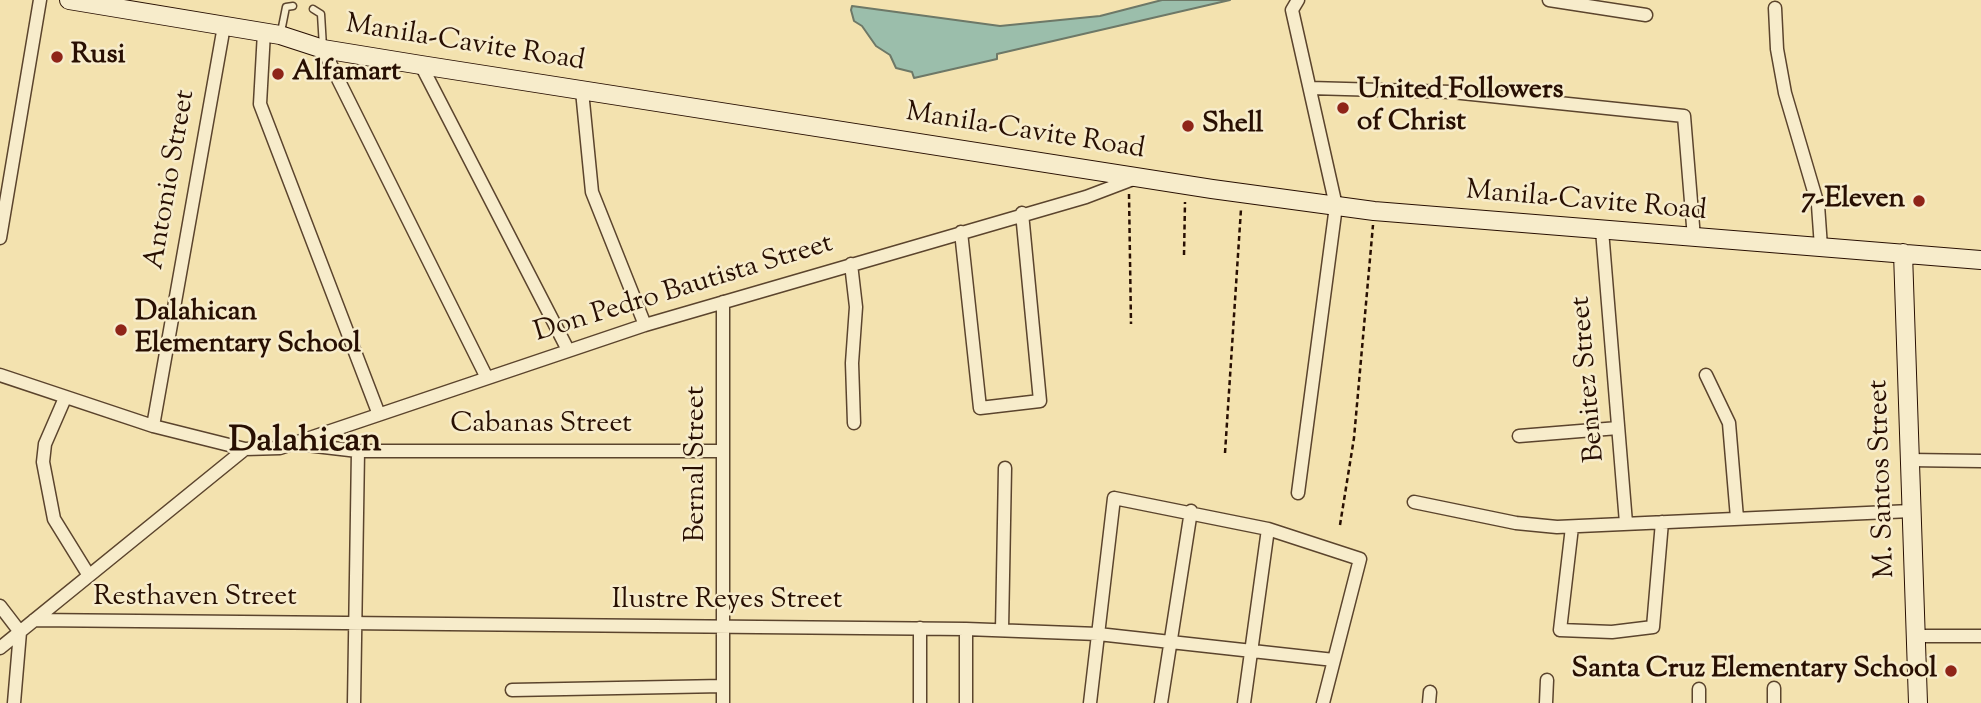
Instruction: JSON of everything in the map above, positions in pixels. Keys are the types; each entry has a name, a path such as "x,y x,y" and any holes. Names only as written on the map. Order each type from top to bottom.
{"main road":[{"name":"Manila-Cavite Road","path":"69,0 272,33 323,49 1185,186 1374,211 1981,261"},
{"name":"M. Santos Street","path":"1903,253 1918,703"}],"street":[{"path":"0,238 40,0"},
{"path":"1549,0 1646,15"},
{"path":"1296,1 1292,10 1336,206 1298,493"},
{"path":"1775,8 1777,49 1784,85 1818,205 1821,247"},
{"name":"Antonio Street","path":"153,426 224,26"},
{"path":"272,33 260,104 378,412"},
{"path":"323,49 486,376"},
{"path":"421,65 568,351"},
{"path":"1310,88 1452,92 1684,116 1694,238"},
{"path":"582,91 592,192 645,325"},
{"name":"Don Pedro Bautista Street","path":"0,375 153,426 245,449 264,450 298,443 378,412 645,325 1086,197 1135,178"},
{"path":"961,232 980,408 1040,401 1022,214"},
{"name":"Benitez Street","path":"1602,230 1626,523"},
{"path":"851,264 856,315 852,363 853,422"},
{"name":"Bernal Street","path":"723,302 723,703"},
{"path":"1706,375 1728,424 1737,518"},
{"path":"65,398 45,444 43,462 54,519 88,574"},
{"path":"1519,436 1618,428"},
{"name":"Cabanas Street","path":"298,443 358,452 723,451"},
{"path":"0,648 245,449"},
{"path":"354,703 358,452"},
{"path":"1909,460 1981,461"},
{"path":"1002,630 1005,468"},
{"path":"1090,703 1114,498 1191,511 1268,529 1360,559 1323,703"},
{"path":"1414,502 1516,523 1572,527 1911,511"},
{"path":"1161,703 1168,642 1191,511"},
{"path":"1572,527 1560,630 1612,632 1653,627 1662,522"},
{"path":"1244,703 1268,529"},
{"path":"0,606 20,632 14,703"},
{"name":"Resthaven Street","path":"34,621 356,624"},
{"name":"Ilustre Reyes Street","path":"356,624 1002,630 1098,634 1334,660"},
{"path":"920,628 920,703"},
{"path":"966,629 966,703"},
{"path":"1916,636 1981,636"},
{"path":"1546,703 1547,680"},
{"path":"512,690 723,687"},
{"path":"1774,688 1774,703"},
{"path":"1699,689 1699,703"}],"lane":[{"path":"272,33 286,7 293,6"},
{"path":"313,9 321,14 323,49"}],"path":[{"path":"1131,324 1135,178"},
{"path":"1184,255 1185,186"},
{"path":"1225,453 1242,193"},
{"path":"1340,525 1354,439 1374,211"}],"shaded area":[{"path":"1162,0 1230,0 997,54 997,59 914,78 912,72 896,68 890,55 876,46 862,26 854,21 851,10 852,6 1000,26 1100,16"}],"place":[{"name":"Rusi","path":"57,57"},
{"name":"Alfamart","path":"278,74"},
{"name":"United Followers of Christ","path":"1343,108"},
{"name":"Shell","path":"1188,126"},
{"name":"7-Eleven","path":"1919,201"},
{"name":"Dalahican Elementary School","path":"121,330"},
{"name":"Santa Cruz Elementary School","path":"1951,671"}],"district":[{"name":"Dalahican","path":"305,444"}]}
